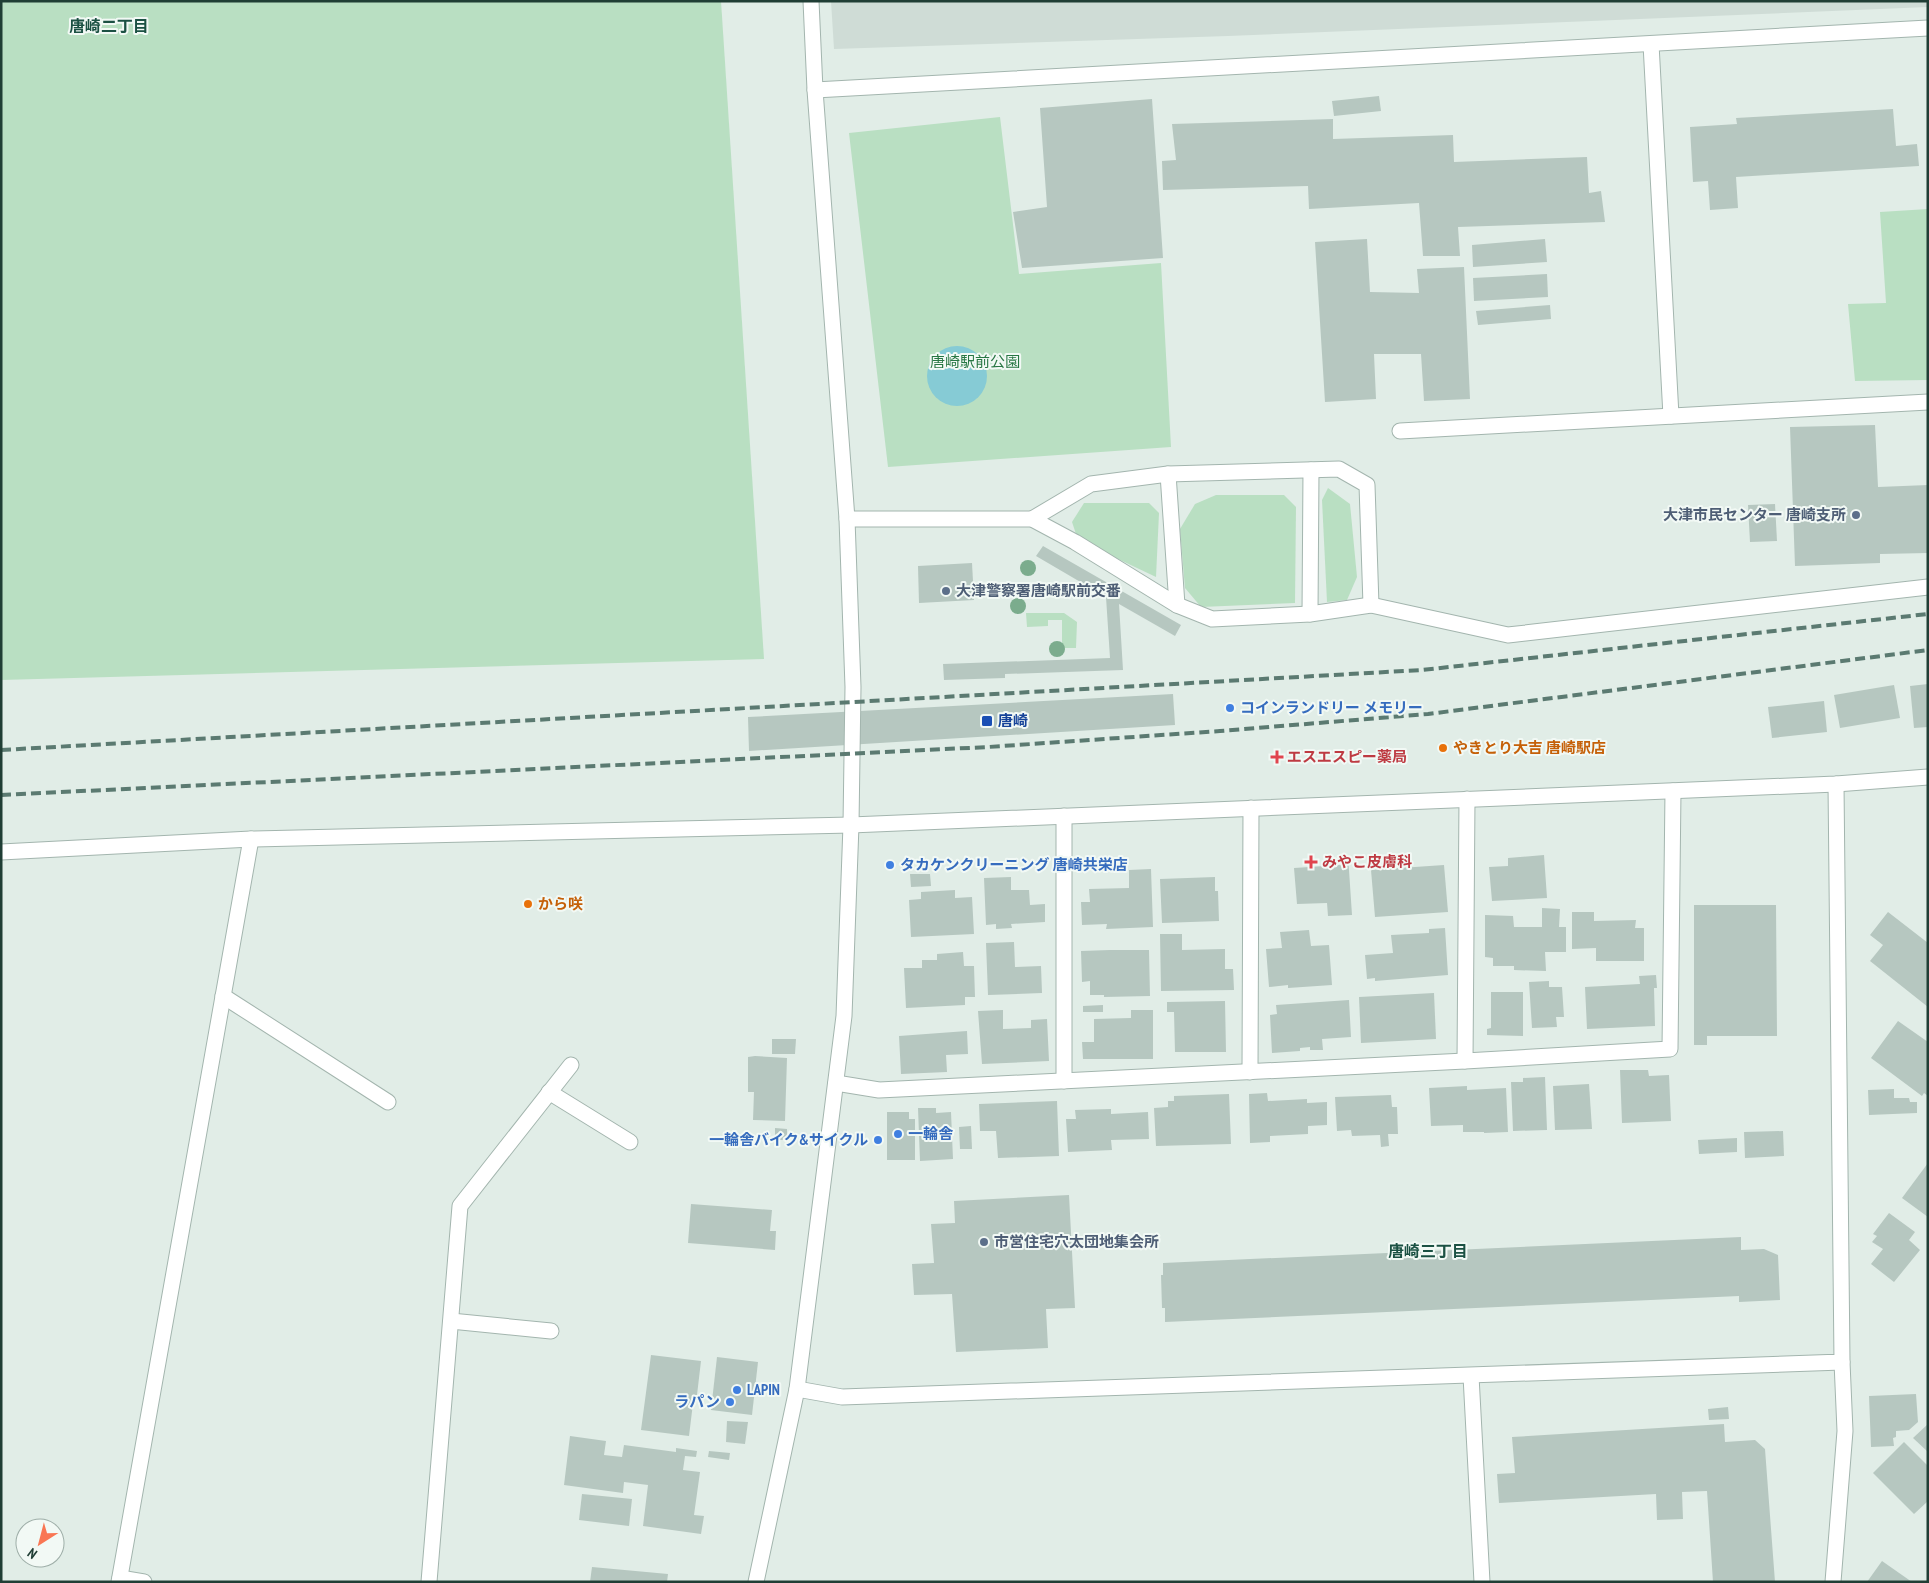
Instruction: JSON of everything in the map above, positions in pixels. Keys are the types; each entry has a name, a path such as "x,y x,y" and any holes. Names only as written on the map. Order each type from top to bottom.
{"street":[{"path":"756,1582 797,1389 836,1083 844,1016 851,825 853,687 847,519 815,90 811,1"},
{"path":"815,90 1928,28"},
{"path":"1651,44 1671,416"},
{"path":"1400,431 1928,402"},
{"path":"1032,519 1090,484 1168,474 1339,469 1367,485 1371,605"},
{"path":"1310,614 1311,470"},
{"path":"1168,474 1177,605"},
{"path":"847,519 1032,519 1075,542 1177,605 1212,619 1310,614 1371,605 1508,635 1928,587"},
{"path":"1,852 251,839 851,825 1836,784 1928,777"},
{"path":"1833,1582 1845,1430 1842,1362 1836,784"},
{"path":"836,1083 879,1090 1670,1049 1673,791"},
{"path":"1465,1061 1467,799"},
{"path":"1250,1072 1251,808"},
{"path":"1064,816 1064,1080"},
{"path":"144,1582 119,1580 251,839"},
{"path":"223,996 388,1102"},
{"path":"428,1582 460,1206 571,1065"},
{"path":"549,1092 630,1142"},
{"path":"451,1321 551,1331"},
{"path":"797,1389 842,1397 1842,1362"},
{"path":"1471,1376 1482,1582"}],"shaded area":[{"path":"831,1 1928,1 1928,7 1228,36 834,49"}],"green space":[{"path":"1,1 721,1 764,659 1,680"},
{"name":"唐崎駅前公園","path":"1000,117 1019,274 1161,263 1171,447 888,467 849,133"},
{"path":"1928,209 1928,380 1855,381 1848,304 1886,303 1880,212"},
{"path":"1328,488 1350,504 1357,577 1347,600 1327,602 1322,500"},
{"path":"1216,495 1284,495 1296,507 1295,603 1201,607 1185,588 1180,529 1195,504"},
{"path":"1084,503 1149,503 1159,513 1156,577 1078,540 1072,522"},
{"path":"1026,613 1064,613 1077,622 1076,648 1062,648 1062,620 1048,620 1048,626 1027,627"}],"water":[{"path":"951,346 963,346 974,351 982,359 987,370 985,388 974,401 963,406 951,406 940,401 932,393 927,382 927,370 932,359 940,351"}],"building":[{"path":"1379,96 1381,111 1334,116 1332,101"},
{"path":"1152,99 1163,258 1022,268 1013,212 1047,207 1040,108"},
{"path":"1893,109 1896,146 1917,144 1919,166 1736,177 1738,208 1710,210 1708,181 1693,182 1690,127 1737,124 1736,118"},
{"path":"1333,119 1333,139 1453,135 1454,162 1587,157 1589,193 1601,191 1605,222 1458,227 1460,256 1423,256 1419,203 1309,209 1308,186 1163,190 1162,161 1176,160 1172,124"},
{"path":"1367,239 1370,292 1419,293 1417,269 1464,267 1470,399 1424,401 1421,354 1374,354 1376,399 1325,402 1315,242"},
{"path":"1545,239 1547,262 1473,267 1472,245"},
{"path":"1547,274 1548,297 1474,301 1473,278"},
{"path":"1550,305 1551,319 1478,325 1476,311"},
{"path":"1875,425 1878,487 1928,485 1928,553 1880,554 1880,563 1795,566 1790,427"},
{"path":"1775,504 1777,541 1750,542 1748,505"},
{"path":"1043,546 1181,625 1175,636 1119,604 1123,670 1005,674 1005,678 944,680 943,664 1110,658 1106,597 1036,556"},
{"name":"大津警察署唐崎駅前交番","path":"972,563 974,600 919,603 918,566"},
{"path":"1928,684 1928,727 1914,728 1910,686"},
{"path":"1894,685 1900,718 1840,728 1834,695"},
{"path":"1173,694 1175,725 749,751 748,717"},
{"path":"1824,701 1827,732 1772,738 1768,707"},
{"path":"1340,855 1348,855 1352,915 1328,916 1327,903 1297,904 1294,868 1341,865"},
{"path":"1544,855 1547,898 1492,901 1489,867 1508,866 1508,858"},
{"path":"1444,865 1448,912 1375,917 1371,870"},
{"path":"1151,869 1153,927 1106,929 1107,924 1082,925 1081,902 1090,902 1089,889 1129,888 1129,870"},
{"path":"910,874 930,874 931,886 911,887"},
{"path":"1011,877 1011,890 1029,890 1030,905 1045,904 1045,922 1011,924 1012,928 996,929 996,924 986,925 984,878"},
{"path":"1215,877 1215,891 1218,891 1219,921 1162,923 1160,879"},
{"path":"955,890 955,898 972,897 974,934 911,937 909,900 921,899 921,892"},
{"path":"1694,905 1776,905 1777,1036 1707,1036 1707,1045 1694,1045"},
{"path":"1542,908 1560,909 1559,927 1566,927 1566,952 1545,952 1546,971 1514,970 1514,966 1493,966 1493,958 1485,957 1485,915 1513,916 1514,927 1542,927"},
{"path":"1572,912 1594,912 1594,921 1636,920 1635,928 1644,928 1644,961 1596,961 1596,948 1572,949"},
{"path":"1888,912 1928,943 1928,1007 1870,961 1883,945 1870,935"},
{"path":"1445,928 1448,975 1375,981 1375,978 1367,979 1365,955 1393,953 1391,935 1429,933 1429,929"},
{"path":"1309,930 1311,946 1329,945 1332,985 1288,988 1288,985 1269,987 1266,949 1282,948 1280,932"},
{"path":"1160,934 1182,934 1182,950 1225,949 1225,969 1233,969 1234,990 1161,991"},
{"path":"1014,942 1015,967 1041,966 1042,993 988,995 986,943"},
{"path":"1149,950 1150,996 1104,997 1104,995 1090,995 1090,981 1082,982 1081,951"},
{"path":"963,952 964,966 974,966 975,997 965,997 965,1005 906,1008 904,968 922,968 922,960 937,960 937,954"},
{"path":"1656,975 1657,988 1654,988 1655,1026 1587,1029 1585,987 1640,984 1639,976"},
{"path":"1549,981 1549,987 1562,987 1564,1017 1556,1017 1557,1027 1532,1028 1529,982"},
{"path":"1491,992 1523,992 1523,1036 1487,1035 1487,1029 1491,1028"},
{"path":"1434,993 1436,1039 1361,1043 1359,997"},
{"path":"1349,1000 1351,1037 1322,1039 1323,1050 1310,1050 1310,1047 1300,1048 1300,1051 1272,1053 1270,1015 1277,1014 1276,1005"},
{"path":"1225,1001 1226,1052 1175,1052 1174,1012 1167,1012 1167,1002"},
{"path":"1103,1005 1103,1012 1083,1012 1083,1006"},
{"path":"1003,1010 1003,1029 1031,1028 1031,1020 1047,1019 1049,1061 982,1064 978,1011"},
{"path":"1131,1010 1153,1010 1153,1059 1083,1059 1082,1042 1094,1042 1094,1019 1131,1018"},
{"path":"1898,1021 1928,1042 1928,1096 1924,1093 1922,1096 1871,1058"},
{"path":"967,1031 968,1054 946,1055 947,1072 901,1074 899,1036"},
{"path":"772,1039 796,1039 795,1054 772,1054"},
{"path":"748,1057 787,1058 785,1121 753,1120 754,1092 748,1092"},
{"path":"1620,1070 1648,1070 1649,1076 1669,1075 1671,1121 1622,1123"},
{"path":"1545,1077 1547,1130 1513,1131 1511,1082 1523,1082 1523,1078"},
{"path":"1589,1084 1592,1129 1555,1130 1553,1086"},
{"path":"1467,1086 1467,1090 1506,1088 1508,1132 1463,1132 1463,1125 1431,1126 1429,1088"},
{"path":"1894,1089 1894,1098 1909,1098 1910,1102 1917,1102 1917,1113 1869,1115 1868,1090"},
{"path":"1267,1093 1268,1101 1307,1099 1307,1103 1327,1102 1327,1125 1308,1126 1308,1134 1270,1136 1270,1142 1250,1143 1249,1094"},
{"path":"1229,1094 1231,1144 1156,1146 1154,1108 1168,1107 1168,1101 1174,1101 1174,1096"},
{"path":"1391,1095 1392,1107 1397,1107 1398,1134 1388,1134 1389,1146 1381,1147 1380,1135 1352,1136 1351,1130 1337,1131 1335,1097"},
{"path":"1057,1101 1059,1156 998,1158 996,1131 980,1131 979,1104"},
{"path":"918,1108 936,1108 936,1113 951,1112 953,1159 920,1161"},
{"path":"1111,1109 1111,1114 1148,1112 1149,1139 1111,1140 1112,1150 1068,1152 1066,1119 1076,1119 1075,1110"},
{"path":"887,1112 909,1112 909,1119 915,1119 915,1160 887,1160"},
{"path":"971,1126 972,1149 960,1149 959,1127"},
{"path":"775,1128 787,1129 787,1140 775,1140"},
{"path":"1783,1131 1784,1156 1745,1158 1744,1132"},
{"path":"1737,1138 1737,1152 1699,1154 1698,1140"},
{"path":"1928,1163 1928,1217 1902,1198"},
{"path":"1069,1195 1075,1308 1046,1309 1048,1348 956,1352 952,1294 914,1295 912,1264 934,1263 931,1224 955,1223 954,1201"},
{"path":"691,1204 772,1210 770,1231 776,1231 775,1250 688,1243"},
{"path":"1889,1213 1915,1232 1909,1240 1920,1250 1894,1282 1871,1264 1883,1249 1872,1242 1877,1236 1873,1234"},
{"path":"1741,1237 1741,1250 1764,1249 1778,1255 1780,1300 1739,1302 1739,1296 1165,1322 1165,1308 1162,1308 1161,1275 1163,1275 1163,1263"},
{"path":"651,1355 701,1361 697,1395 694,1395 689,1436 641,1430"},
{"path":"717,1357 758,1362 752,1415 711,1410"},
{"path":"1916,1394 1918,1422 1909,1430 1896,1431 1896,1437 1893,1438 1894,1446 1871,1447 1869,1396"},
{"path":"1728,1407 1729,1419 1709,1420 1708,1409"},
{"path":"727,1421 748,1422 745,1444 726,1442"},
{"path":"1724,1424 1725,1442 1755,1440 1765,1449 1775,1582 1713,1582 1707,1491 1682,1492 1683,1519 1657,1520 1656,1494 1499,1503 1497,1474 1515,1473 1512,1437"},
{"path":"1928,1424 1928,1452 1913,1438"},
{"path":"570,1436 606,1441 604,1455 622,1457 624,1445 676,1452 676,1448 697,1451 696,1457 685,1456 683,1470 700,1472 694,1515 704,1516 701,1534 643,1526 648,1485 624,1482 623,1493 564,1485"},
{"path":"1904,1442 1928,1466 1928,1501 1914,1514 1873,1473"},
{"path":"709,1451 730,1453 729,1460 708,1457"},
{"path":"582,1494 632,1499 629,1526 579,1520"},
{"path":"1882,1561 1912,1582 1867,1582"},
{"path":"592,1567 668,1574 667,1582 590,1582"}],"railway":[{"path":"1,750 1422,670 1928,614"},
{"path":"1,795 988,747 1220,731 1428,714 1928,650"}],"place":[{"name":"大津市民センター 唐崎支所","path":"1856,515"},
{"name":"大津警察署唐崎駅前交番","path":"946,591"},
{"name":"コインランドリー メモリー","path":"1230,708"},
{"name":"唐崎","path":"987,721"},
{"name":"やきとり大吉 唐崎駅店","path":"1443,748"},
{"name":"エスエスピー薬局","path":"1277,757"},
{"name":"みやこ皮膚科","path":"1311,862"},
{"name":"タカケンクリーニング 唐崎共栄店","path":"890,865"},
{"name":"から咲","path":"528,904"},
{"name":"一輪舎","path":"898,1134"},
{"name":"一輪舎バイク&サイクル","path":"878,1140"},
{"name":"市営住宅穴太団地集会所","path":"984,1242"},
{"name":"LAPIN","path":"737,1390"},
{"name":"ラパン","path":"730,1402"}],"district":[{"name":"唐崎二丁目","path":"109,26"},
{"name":"唐崎三丁目","path":"1428,1251"}]}
